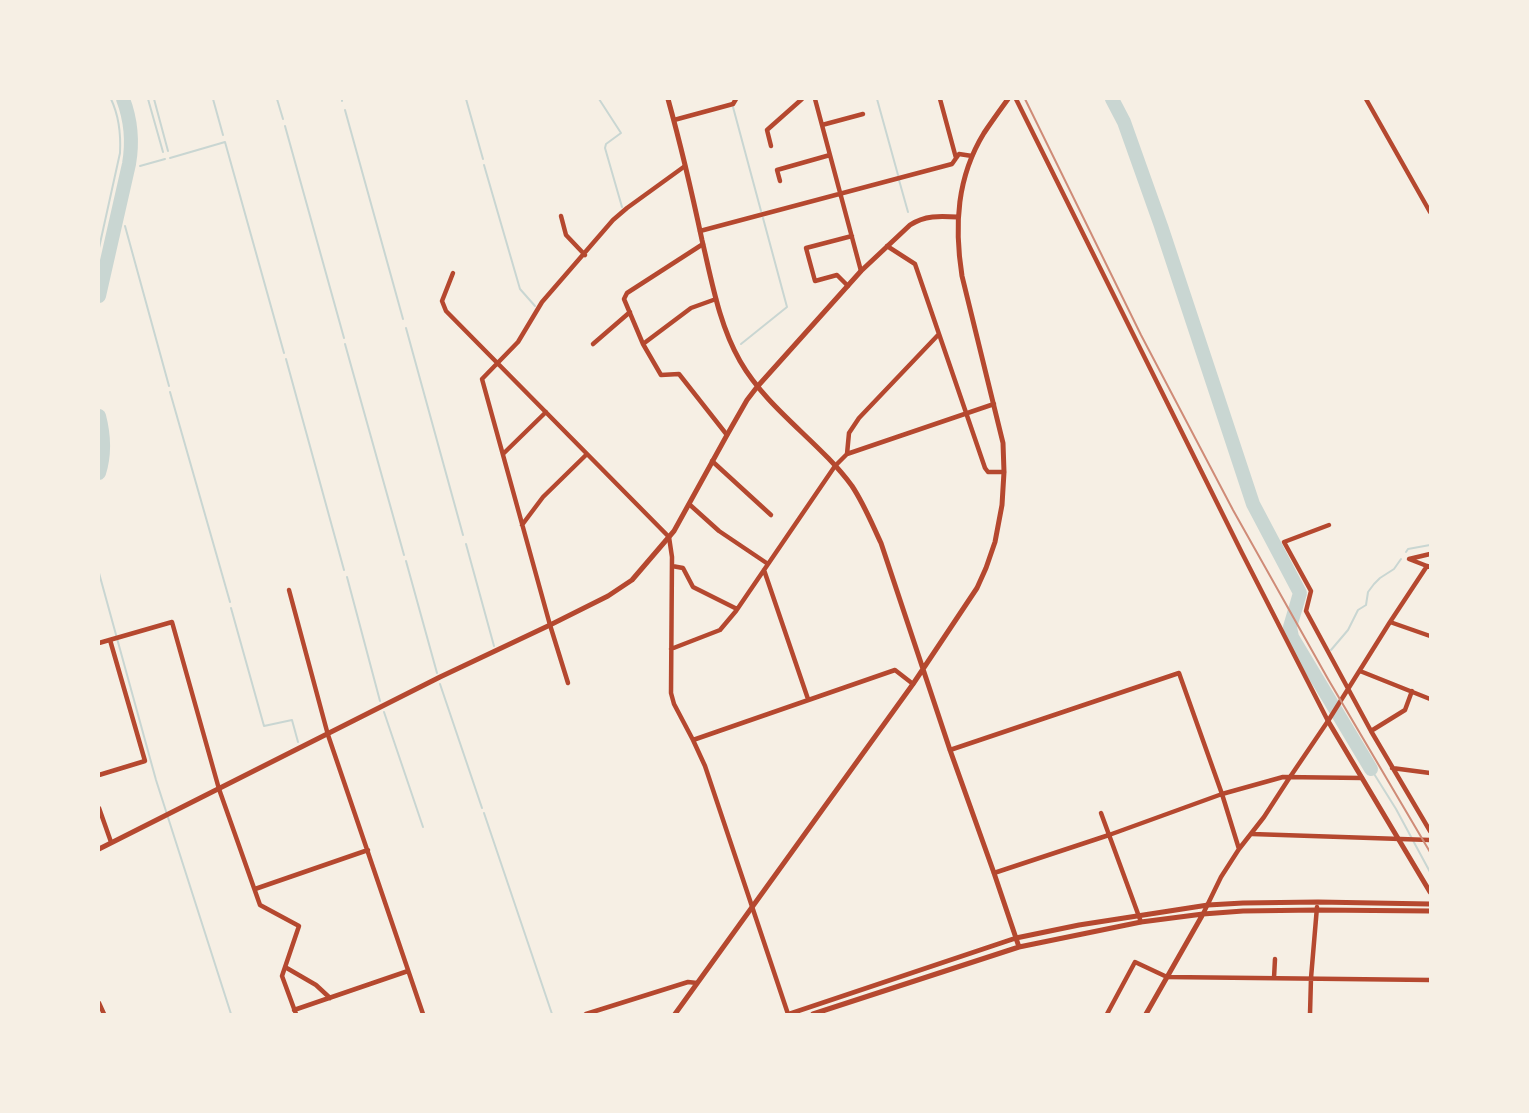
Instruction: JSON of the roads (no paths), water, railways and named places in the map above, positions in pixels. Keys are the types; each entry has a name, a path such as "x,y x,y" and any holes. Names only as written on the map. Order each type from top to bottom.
{"street":[{"path":"668,99 716,299 732,345 757,387 835,466 852,486 867,512 881,543 1019,947"},
{"path":"674,120 733,104 736,99"},
{"path":"771,146 767,130 802,99"},
{"path":"815,99 861,271"},
{"path":"940,99 956,158"},
{"path":"675,1014 913,684 977,588 986,568 999,524 1004,472 1003,442 962,276 958,251 958,217 961,191 972,156 984,133 1008,99"},
{"path":"1016,99 1328,721 1430,892"},
{"path":"1366,99 1430,212"},
{"path":"822,125 863,114"},
{"path":"700,231 952,164 959,154 972,156"},
{"path":"780,181 777,170 830,155"},
{"path":"568,683 482,379 518,342 542,302 614,220 685,166"},
{"path":"561,216 566,235 585,255"},
{"path":"99,849 440,677 608,596 632,580 669,537 747,400 861,271 918,220 928,217 958,217"},
{"path":"848,286 837,275 815,281 806,248 852,236"},
{"path":"703,244 627,293 624,300 643,344 661,375 679,374 727,435"},
{"path":"887,246 915,264 985,468 988,472 1004,472"},
{"path":"453,273 442,301 446,311 669,537 672,557 671,693 674,704 705,766 788,1014 1016,938 1078,925 1208,905 1318,902 1430,904"},
{"path":"643,344 691,308 716,299"},
{"path":"593,344 630,312"},
{"path":"847,454 849,433 859,417 939,334"},
{"path":"671,649 720,630 737,609 835,466 847,454 994,404"},
{"path":"503,454 546,412"},
{"path":"522,525 543,497 587,454"},
{"path":"712,462 771,515"},
{"path":"689,504 719,531 768,564"},
{"path":"1329,525 1284,542 1311,591 1306,611 1371,731 1430,831"},
{"path":"1146,1014 1208,905 1221,877 1328,721 1390,621 1429,567 1409,559 1430,554"},
{"path":"672,566 683,568 693,587 737,609"},
{"path":"764,570 808,699"},
{"path":"289,590 328,735 423,1014"},
{"path":"1390,621 1430,636"},
{"path":"99,643 172,622 219,789 260,904 299,926 282,976 295,1012 408,971"},
{"path":"99,775 145,761 111,640"},
{"path":"693,740 895,670 913,684"},
{"path":"1360,670 1430,699"},
{"path":"950,750 1179,673 1239,849"},
{"path":"1371,731 1406,710 1412,692"},
{"path":"1392,768 1430,773"},
{"path":"994,873 1222,794 1290,776 1362,778"},
{"path":"99,808 111,842"},
{"path":"1101,813 1141,922"},
{"path":"1252,834 1430,840"},
{"path":"255,890 368,850"},
{"path":"1310,1014 1318,902"},
{"path":"813,1014 1019,947 1141,922 1203,914 1317,910 1430,911"},
{"path":"1274,978 1275,959"},
{"path":"1107,1014 1135,962 1167,977 1430,980"},
{"path":"285,967 316,985 330,998"},
{"path":"586,1014 688,982 697,983"},
{"path":"99,1003 104,1014"}],"waterway":[{"path":"99,248 120,153 119,125 111,99"},
{"path":"99,296 129,164 131,139 123,99"},
{"path":"148,99 163,152"},
{"path":"154,99 168,151"},
{"path":"213,99 223,135"},
{"path":"277,99 283,119"},
{"path":"466,99 483,159"},
{"path":"599,99 621,133 606,144 605,148 622,207"},
{"path":"877,99 898,175"},
{"path":"1112,99 1124,122 1161,226 1253,504 1300,593 1290,627 1292,637 1371,769"},
{"path":"733,107 761,211"},
{"path":"345,110 403,319"},
{"path":"285,126 344,338"},
{"path":"170,158 225,142 284,353"},
{"path":"140,166 165,159"},
{"path":"484,165 520,289 535,306"},
{"path":"899,180 908,212"},
{"path":"741,344 787,307 763,218"},
{"path":"125,226 169,386"},
{"path":"406,328 463,535"},
{"path":"345,344 404,555"},
{"path":"286,359 344,570"},
{"path":"170,392 230,602"},
{"path":"99,416 103,444 99,473"},
{"path":"466,544 494,646"},
{"path":"1406,552 1408,549 1430,545"},
{"path":"1331,650 1348,630 1358,610 1366,605 1368,592 1374,584 1394,569 1401,559"},
{"path":"406,561 437,673"},
{"path":"99,573 156,780 231,1014"},
{"path":"347,577 380,701"},
{"path":"231,608 264,726 292,720 298,742"},
{"path":"440,684 482,808"},
{"path":"384,712 423,827"},
{"path":"1371,769 1396,809 1430,872"},
{"path":"484,813 552,1014"}],"railway":[{"path":"1025,99 1141,335 1233,510 1328,679 1430,852"}]}
